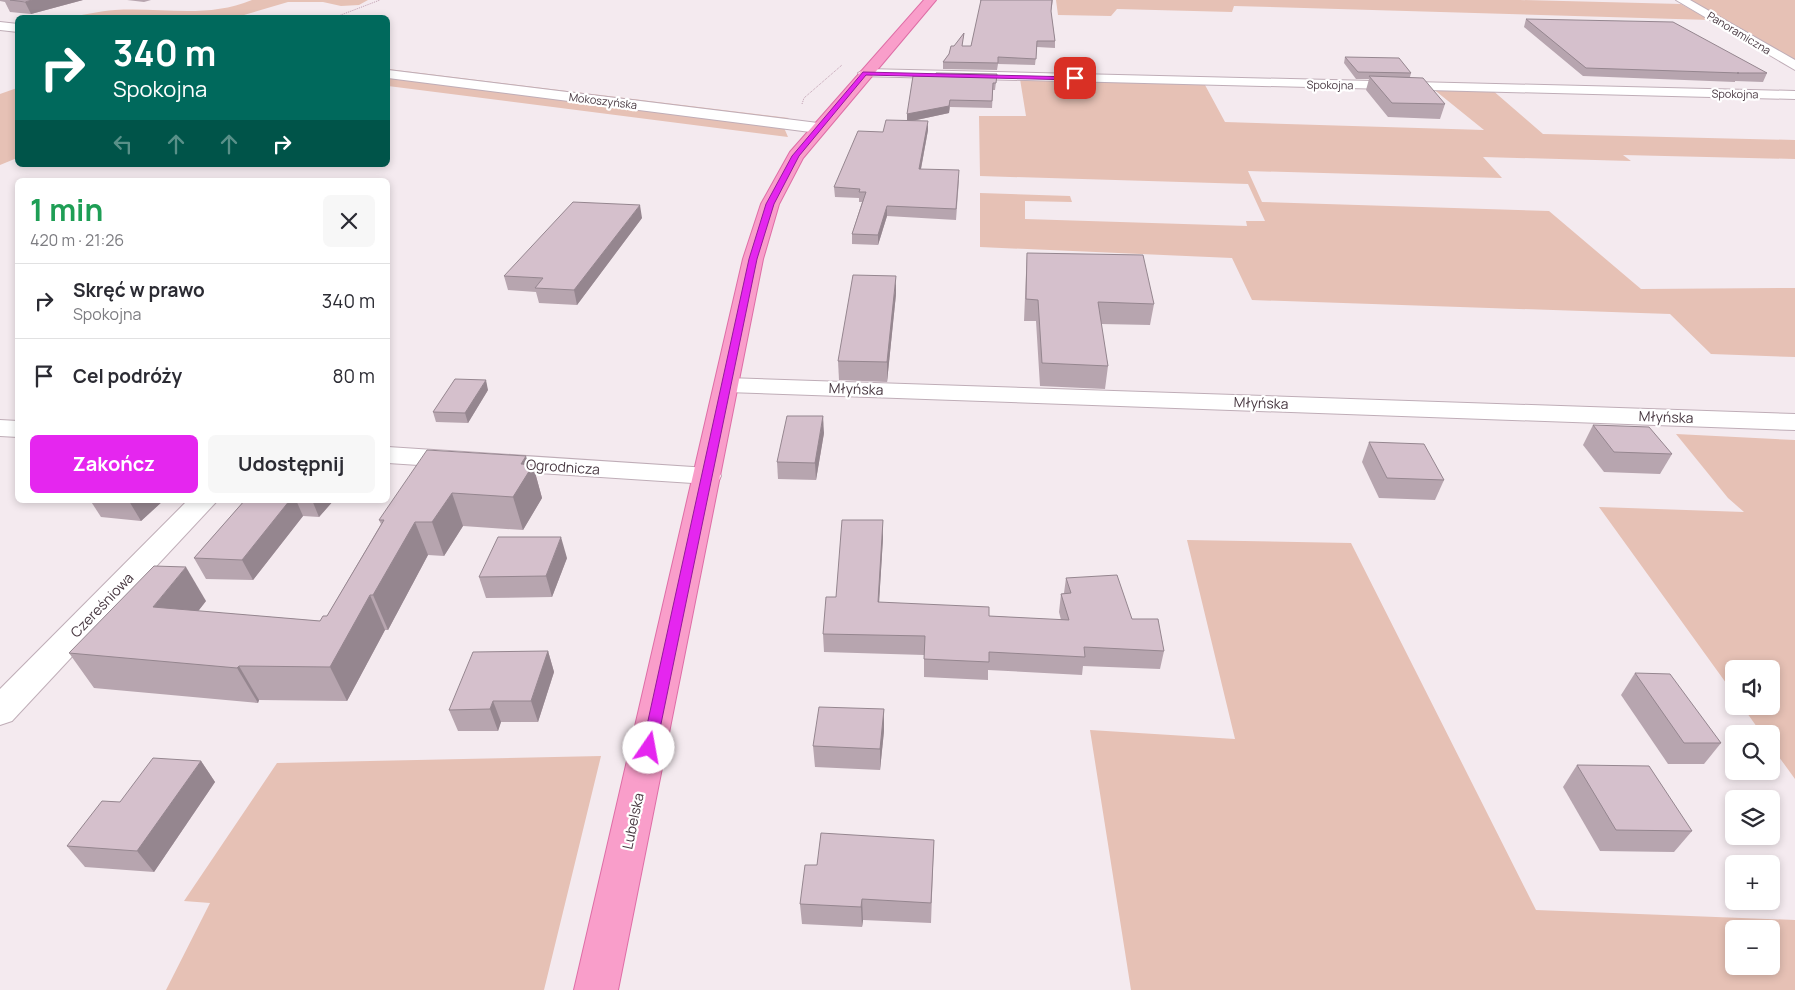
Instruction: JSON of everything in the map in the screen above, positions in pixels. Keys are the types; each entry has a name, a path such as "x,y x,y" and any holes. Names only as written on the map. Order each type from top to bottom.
{"main road":[{"name":"Lubelska","path":"596,990 708,476 753,259 770,204 796,156 818,128 856,69 930,0"}],"street":[{"name":"Panoramiczna","path":"1682,0 1793,64"},
{"path":"0,26 15,28"},
{"name":"Spokojna","path":"856,69 1795,95"},
{"name":"Mokoszyńska","path":"390,74 818,128"},
{"name":"Młyńska","path":"727,385 1795,422"},
{"path":"0,428 15,429"},
{"name":"Ogrodnicza","path":"390,455 708,476"},
{"name":"Czereśniowa","path":"0,711 201,503"}],"path":[{"path":"341,15 380,0"},
{"path":"800,108 804,98 839,67 856,69"}],"shaded area":[{"path":"252,0 368,0 359,5 341,6 323,2 288,2 244,15 80,15 132,9 201,11 235,6"},
{"path":"1056,0 1520,0 1681,4 1710,20 1234,6 1232,12 1117,9 1111,16 1058,15"},
{"path":"1689,0 1795,0 1795,60"},
{"path":"390,69 789,118 782,123 788,137 390,86"},
{"path":"1020,79 1205,85 1225,122 1484,130 1432,88 1491,89 1543,134 1795,140 1795,159 1623,155 1631,161 1483,157 1502,178 1248,171 1262,202 1549,211 1641,289 1795,288 1795,357 1711,354 1670,314 1252,300 1232,258 980,247 980,193 1070,196 1072,202 1025,201 1025,219 1247,226 1246,221 1265,221 1248,184 980,176 979,116 1026,116"},
{"path":"15,89 15,159 0,165 0,94"},
{"path":"1676,434 1795,440 1795,779 1780,758 1780,725 1756,725 1748,715 1780,715 1780,660 1725,660 1725,682 1599,507 1744,512 1728,498"},
{"path":"1187,540 1351,543 1536,910 1795,920 1795,990 1131,990 1090,730 1235,739"},
{"path":"601,756 544,990 166,990 210,903 184,901 277,763"}],"building":[{"path":"10,0 32,0 25,2"},
{"path":"981,0 1052,0 1051,11 1055,41 1037,41 1036,59 998,57 998,63 943,62 949,54 951,46 954,46 964,33 962,46 971,46"},
{"path":"1526,19 1673,22 1767,73 1586,68"},
{"path":"1345,57 1399,58 1411,73 1358,72"},
{"path":"936,73 997,74 996,83 993,83 992,101 950,100 949,106 907,114 913,76 934,76"},
{"path":"1369,76 1423,78 1445,104 1392,103"},
{"path":"886,120 928,121 919,169 959,170 956,209 887,206 878,235 852,234 866,192 859,192 860,189 834,187 858,131 883,132"},
{"path":"573,202 640,205 574,290 535,288 543,278 504,276"},
{"path":"1027,253 1143,255 1154,304 1098,302 1108,366 1042,363 1038,300 1026,299"},
{"path":"853,275 896,276 887,362 838,361"},
{"path":"455,379 486,380 465,413 433,412"},
{"path":"787,416 823,416 815,463 777,462"},
{"path":"1593,425 1649,427 1672,454 1614,452"},
{"path":"1369,442 1424,444 1444,480 1387,478"},
{"path":"427,450 526,456 521,464 533,465 513,497 452,493 432,522 415,522 373,595 370,595 330,667 239,666 237,668 69,653 154,566 186,567 153,607 320,621 323,616 327,616 384,520 379,520"},
{"path":"242,503 288,503 242,560 194,558"},
{"path":"842,520 883,520 878,602 989,607 989,616 1069,620 1061,594 1071,593 1066,578 1117,575 1132,619 1158,619 1164,651 1084,647 1085,657 989,652 989,662 924,659 925,636 823,634 826,597 836,597"},
{"path":"498,537 561,537 546,576 479,577"},
{"path":"548,651 531,701 493,701 490,709 449,710 473,652"},
{"path":"1635,673 1670,674 1721,743 1684,743"},
{"path":"819,707 884,709 880,749 813,746"},
{"path":"153,758 201,761 137,851 67,846 102,801 120,802"},
{"path":"1577,765 1649,766 1692,831 1616,830"},
{"path":"821,833 934,840 931,903 862,899 861,907 800,904 805,865 817,865"}],"route":[{"path":"649,748 753,259 770,204 796,156 865,73 1075,78"}]}
